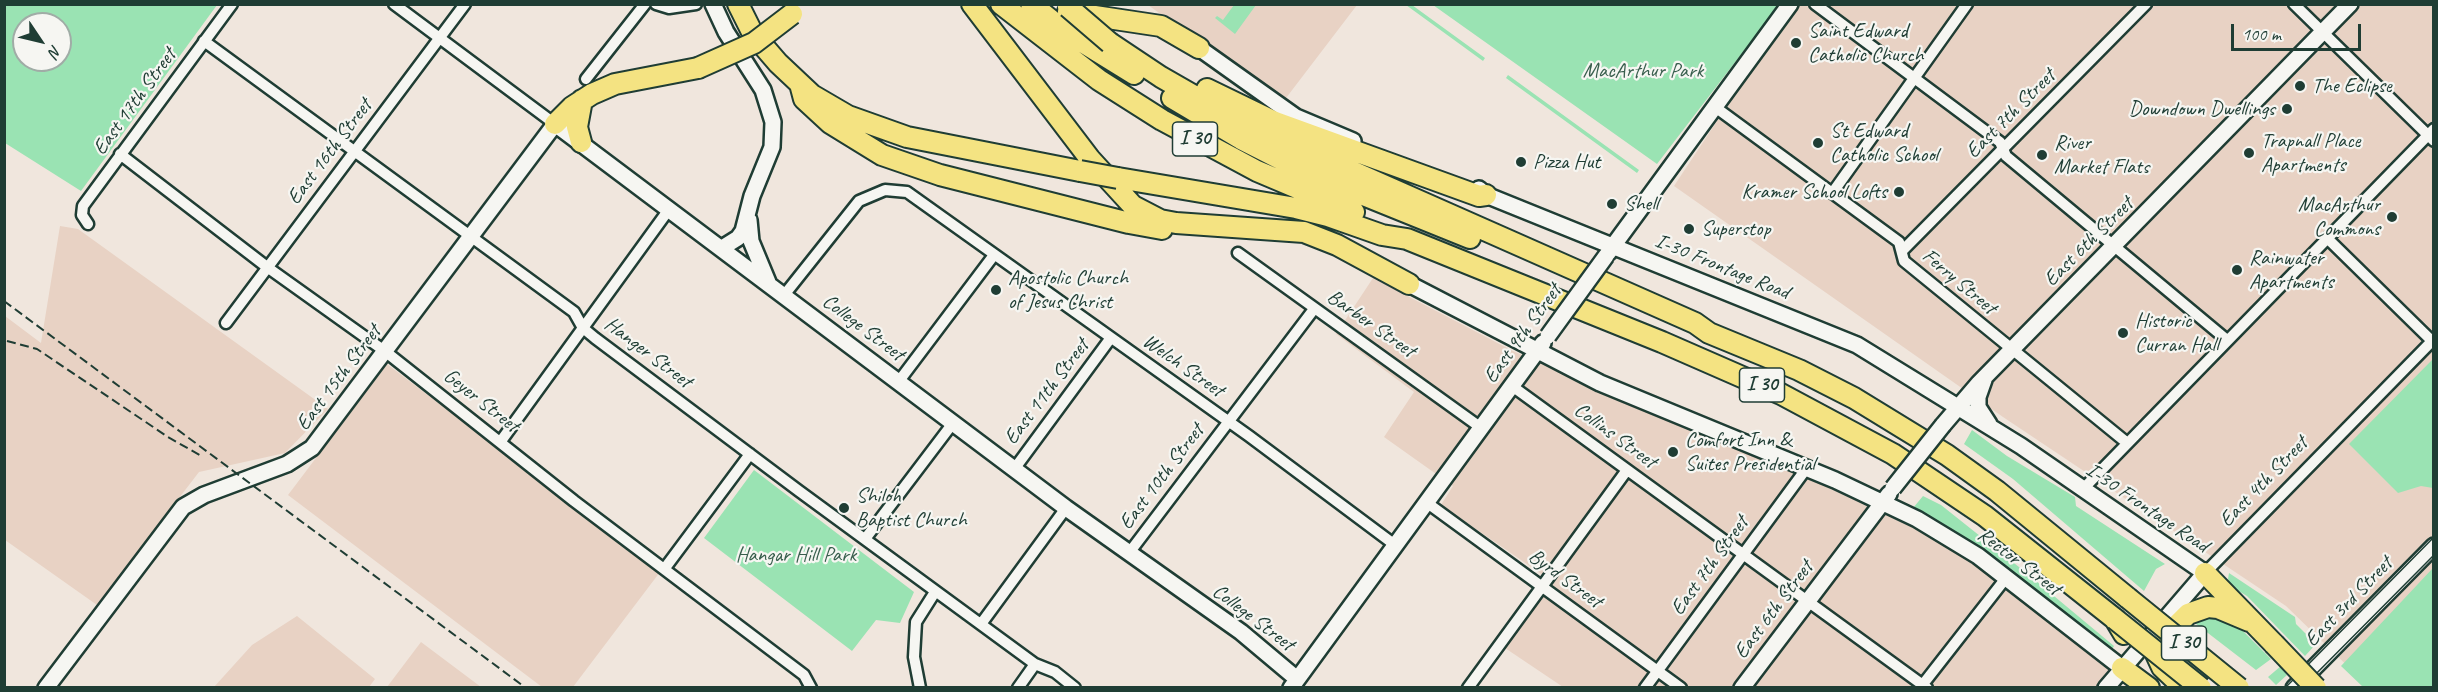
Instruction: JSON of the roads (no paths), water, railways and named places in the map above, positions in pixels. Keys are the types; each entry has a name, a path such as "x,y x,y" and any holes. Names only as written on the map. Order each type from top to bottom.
{"highway":[{"path":"738,4 753,34 812,95 848,116 888,132 1080,171 1274,204 1329,216 1382,235 1407,239"},
{"path":"972,4 1090,159 1133,206 1160,220 1176,224 1294,230 1321,238 1409,284"},
{"name":"I 30","path":"1001,4 1099,80 1162,120 1257,171 1391,227 1407,239 1673,346 1782,394 1851,429 1985,516 2201,687"},
{"name":"I 30","path":"1031,4 1066,32 1186,107 1241,139 1304,171 1525,259 1692,331 1709,333 1799,370 1854,398 1947,455 1997,491 2240,687"},
{"path":"1061,5 1110,43 1161,77 1236,120 1695,323 1709,333"},
{"path":"1061,5 1078,15 1161,26 1199,48"},
{"path":"555,124 582,100 615,84 698,68 754,43 796,9"},
{"path":"1110,43 1275,122 1479,196 1486,195"},
{"path":"800,84 804,99 830,123 863,146 900,162 940,175 1153,228 1202,231 1249,228"},
{"path":"581,142 577,127 582,100"},
{"path":"2205,573 2249,621 2316,687"},
{"path":"2183,687 2162,667 2156,654 2179,623 2188,614 2208,608 2218,608 2249,621"},
{"path":"2115,619 2128,641 2183,687"},
{"path":"2122,668 2149,687"}],"main road":[{"path":"713,4 726,32 759,83 772,113 772,147 756,185 749,213 740,236 722,248"},
{"name":"East 9th Street","path":"1297,685 1480,427 1790,4"},
{"name":"East 6th Street","path":"1742,687 1893,488 1959,406 2350,4"},
{"name":"I-30 Frontage Road","path":"1199,48 1296,117 1396,159 1481,189 1486,195 1610,250 1857,345 1993,428 2205,573"},
{"name":"College Street","path":"555,124 785,294 1066,508 1241,632 1297,685"},
{"name":"East 15th Street","path":"46,687 183,507 204,495 287,464 306,453 386,352 555,124"},
{"path":"749,213 751,241 768,282"},
{"path":"736,258 751,241"},
{"path":"1409,284 1600,383 1883,502"},
{"path":"1985,377 1978,397 1978,407 1993,428"},
{"name":"Rector Street","path":"1883,502 1950,537 2122,668"},
{"name":"East 3rd Street","path":"2294,687 2433,546"},
{"name":"East 4th Street","path":"2106,687 2205,573"}],"street":[{"name":"East 17th Street","path":"88,224 82,215 83,206 232,4"},
{"name":"College Street","path":"394,4 555,124"},
{"name":"East 16th Street","path":"226,323 465,4"},
{"path":"586,79 645,4"},
{"path":"656,4 669,8 696,4"},
{"path":"1815,4 2000,142 2006,156 2227,340"},
{"path":"1833,192 1967,4"},
{"name":"East 7th Street","path":"1903,250 2146,4"},
{"path":"2083,489 2126,442 2431,135 2294,4"},
{"name":"Hanger Street","path":"204,41 574,312 583,328 935,592 1035,664 1055,672 1075,687"},
{"name":"Ferry Street","path":"1715,106 1899,242 1903,250 1904,261 2011,351 2126,442"},
{"name":"Geyer Street","path":"120,154 267,267 386,352 574,501 804,675 811,687"},
{"name":"Welch Street","path":"785,294 855,204 867,195 885,190 903,191 915,196 1110,339 1229,422 1395,545"},
{"path":"501,441 670,208"},
{"path":"2327,238 2433,341"},
{"name":"Barber Street","path":"1238,253 1480,427"},
{"path":"899,381 994,255"},
{"name":"East 10th Street","path":"1129,553 1314,309"},
{"name":"East 11th Street","path":"1015,468 1110,339"},
{"name":"East 4th Street","path":"2205,573 2433,341"},
{"name":"Collins Street","path":"1512,386 1924,686"},
{"path":"865,539 953,423"},
{"path":"665,568 750,454"},
{"name":"East 7th Street","path":"1645,687 1806,469"},
{"path":"1468,687 1627,470"},
{"name":"Byrd Street","path":"1426,502 1681,687"},
{"path":"981,624 1066,508"},
{"path":"1924,686 2006,578"},
{"path":"920,687 914,649 916,622 935,592"},
{"path":"1018,687 1035,664"}],"tram line":[{"path":"2285,688 2434,537"},
{"path":"2302,688 2434,555"}],"railway":[{"path":"4,301 526,688"},
{"path":"7,341 37,349 168,437 203,457"}],"place":[{"name":"Saint Edward Catholic Church","path":"1796,43"},
{"name":"The Eclipse","path":"2300,86"},
{"name":"Downdown Dwellings","path":"2287,109"},
{"name":"St Edward Catholic School","path":"1818,143"},
{"name":"Trapnall Place Apartments","path":"2249,153"},
{"name":"River Market Flats","path":"2042,155"},
{"name":"Pizza Hut","path":"1521,162"},
{"name":"Kramer School Lofts","path":"1899,192"},
{"name":"Shell","path":"1612,204"},
{"name":"MacArthur Commons","path":"2392,217"},
{"name":"Superstop","path":"1689,229"},
{"name":"Rainwater Apartments","path":"2237,270"},
{"name":"Apostolic Church of Jesus Christ","path":"996,290"},
{"name":"Historic Curran Hall","path":"2123,333"},
{"name":"Comfort Inn & Suites Presidential","path":"1673,452"},
{"name":"Shiloh Baptist Church","path":"844,508"}],"park label":[{"name":"MacArthur Park","path":"1643,71"},
{"name":"Hangar Hill Park","path":"796,555"}]}
